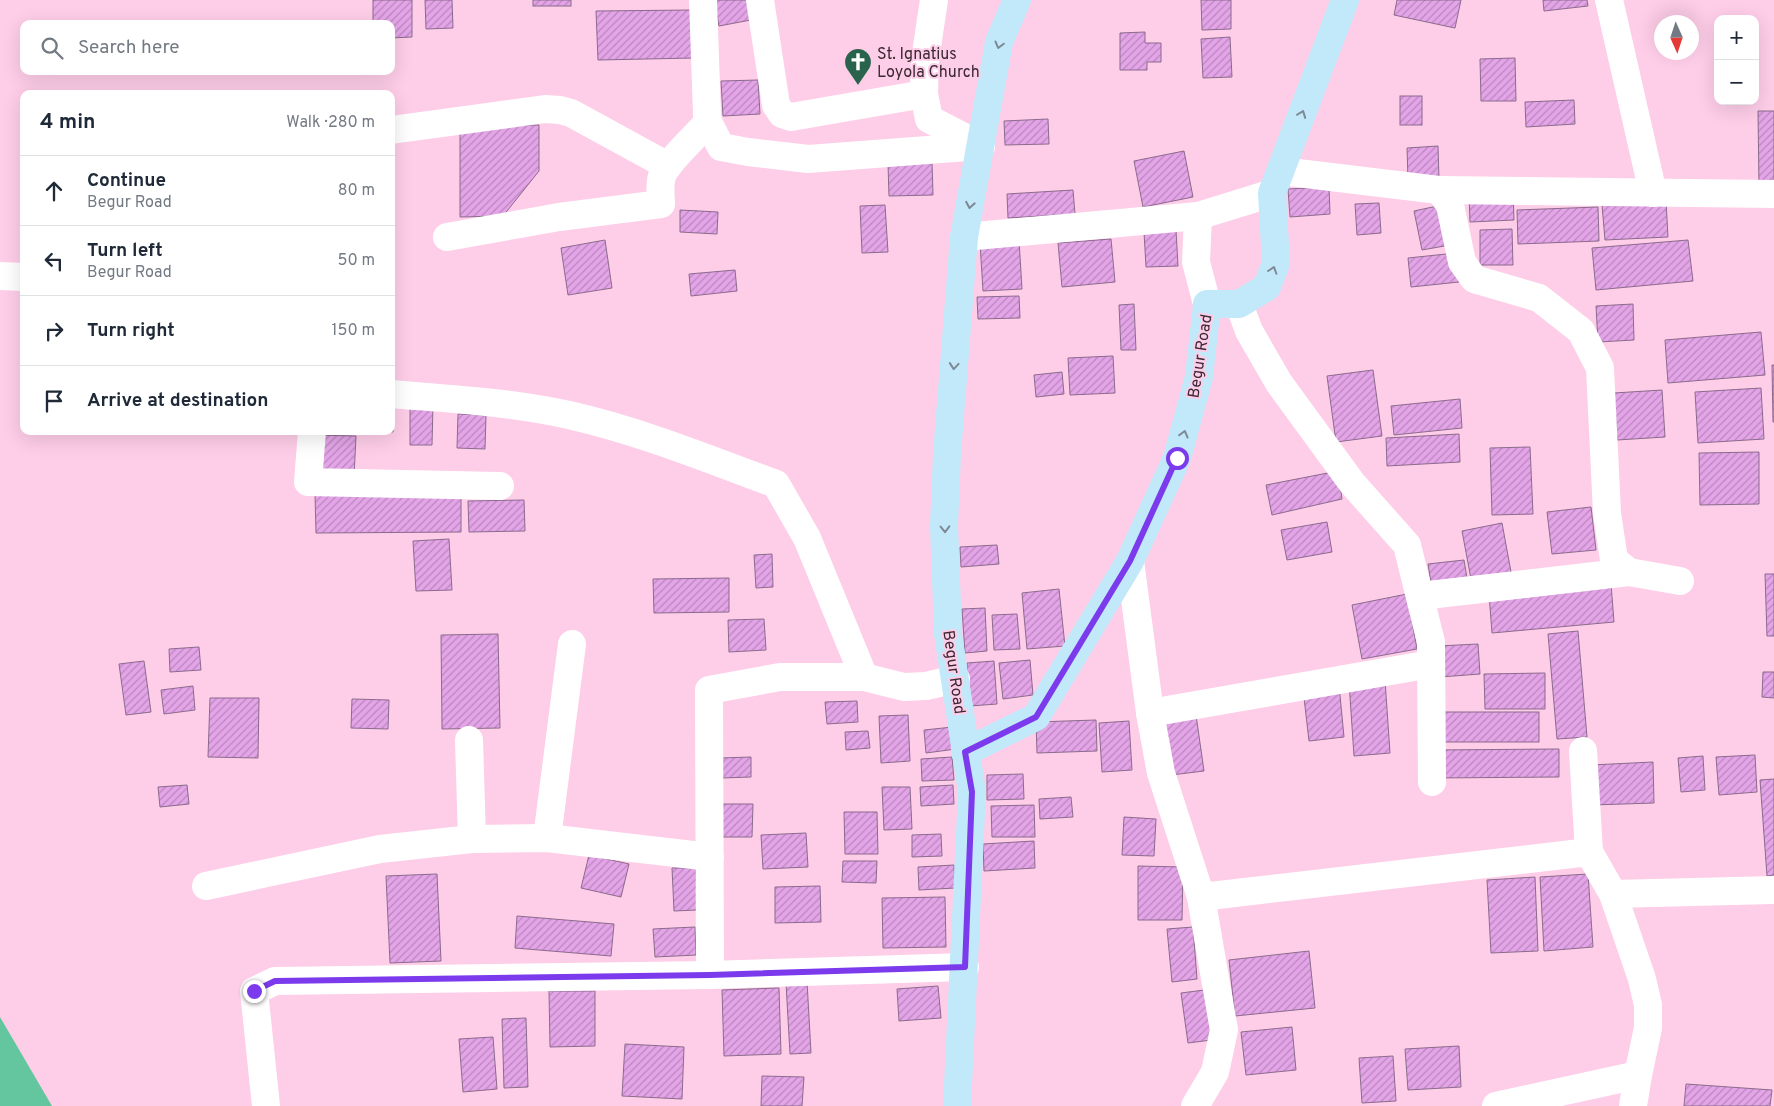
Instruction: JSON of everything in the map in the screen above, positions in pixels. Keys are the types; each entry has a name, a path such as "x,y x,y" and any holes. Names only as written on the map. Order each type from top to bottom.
{"main road":[{"name":"Begur Road","path":"958,1106 972,792 948,634 944,526 947,454 964,237 999,42 1017,0"},
{"path":"1239,304 1267,287 1276,263 1276,182 1345,0"},
{"name":"Begur Road","path":"965,752 1036,717 1130,561 1177,458 1199,377 1207,304 1239,304"}],"street":[{"path":"703,0 708,122 721,147 808,159 981,146"},
{"path":"760,0 776,105 782,114 791,117 924,94"},
{"path":"934,0 925,60 924,94 928,119 981,146"},
{"path":"1609,0 1653,193"},
{"path":"395,129 545,109 560,110 571,113 668,166"},
{"path":"446,237 559,217 661,204 660,185 662,175 708,122"},
{"path":"964,237 1198,216 1276,182 1440,190 1774,194"},
{"path":"1440,190 1450,205 1462,262 1474,279 1539,298 1580,331 1600,368 1607,513 1614,560 1629,572"},
{"path":"1198,216 1196,262 1207,304"},
{"path":"0,276 20,277"},
{"path":"1239,304 1249,332 1279,383 1352,483 1406,545 1431,642 1432,782"},
{"path":"395,394 502,403 570,416 667,443 776,484 807,538 864,677"},
{"path":"312,435 308,482 500,486"},
{"path":"1130,561 1150,713 1161,773 1201,897 1224,1030 1215,1072 1195,1106"},
{"path":"1420,596 1629,572 1680,581"},
{"path":"547,838 572,644"},
{"path":"1150,713 1431,664"},
{"path":"710,975 709,690 780,677 864,677 904,687 926,686 956,679"},
{"path":"469,740 472,839"},
{"path":"1583,751 1589,852 1613,894 1642,979 1648,1005 1648,1028 1633,1106"},
{"path":"206,886 380,849 472,839 547,838 710,857"},
{"path":"1201,897 1589,852"},
{"path":"1613,894 1774,890"},
{"path":"266,1106 254,991 275,981 710,975 965,967"},
{"path":"1496,1106 1638,1074"}],"green space":[{"path":"0,1017 52,1106 0,1106"}],"building":[{"path":"373,0 412,0 412,37 395,38 395,20 373,20"},
{"path":"425,0 452,0 453,28 426,29"},
{"path":"533,0 571,0 571,6 533,6"},
{"path":"714,0 752,0 756,19 719,26"},
{"path":"1201,0 1231,0 1231,29 1202,30"},
{"path":"1397,0 1461,0 1455,28 1394,15"},
{"path":"1543,0 1587,0 1588,6 1544,11"},
{"path":"693,10 694,58 598,60 596,11"},
{"path":"1145,32 1145,43 1161,43 1161,62 1147,62 1147,70 1120,70 1120,33"},
{"path":"1230,37 1232,77 1203,78 1201,39"},
{"path":"1515,58 1516,101 1481,101 1480,59"},
{"path":"758,80 760,114 723,116 721,81"},
{"path":"1400,96 1422,96 1422,125 1400,125"},
{"path":"1574,100 1575,124 1526,127 1525,102"},
{"path":"1758,111 1774,111 1774,187 1759,187"},
{"path":"1048,119 1049,144 1005,145 1004,121"},
{"path":"539,125 539,171 503,216 460,217 460,126"},
{"path":"1438,146 1439,179 1408,180 1407,148"},
{"path":"1184,151 1193,197 1143,207 1134,161"},
{"path":"932,162 933,195 889,196 888,164"},
{"path":"1329,187 1330,214 1290,217 1288,189"},
{"path":"1073,190 1075,214 1008,218 1007,194"},
{"path":"1513,192 1514,220 1470,222 1469,194"},
{"path":"1666,201 1668,237 1605,240 1602,205"},
{"path":"1379,203 1381,233 1357,235 1355,204"},
{"path":"885,205 888,252 862,253 860,206"},
{"path":"1442,205 1450,245 1422,250 1414,211"},
{"path":"1598,207 1599,241 1518,244 1517,210"},
{"path":"680,210 718,212 717,234 680,232"},
{"path":"1512,229 1513,265 1480,265 1480,230"},
{"path":"1176,230 1178,266 1146,267 1144,232"},
{"path":"1111,239 1115,282 1062,287 1058,243"},
{"path":"605,240 612,288 568,295 561,248"},
{"path":"1019,240 1022,289 983,291 980,243"},
{"path":"1688,240 1693,281 1596,290 1592,248"},
{"path":"1456,253 1459,282 1411,287 1408,258"},
{"path":"735,270 737,291 691,296 689,274"},
{"path":"1019,296 1020,318 978,319 977,297"},
{"path":"1134,304 1136,350 1121,350 1119,305"},
{"path":"1633,304 1634,340 1598,342 1596,306"},
{"path":"1761,332 1765,375 1668,383 1665,340"},
{"path":"1113,356 1115,393 1070,395 1068,358"},
{"path":"1772,365 1774,365 1774,422 1773,422"},
{"path":"1373,370 1382,436 1336,442 1327,376"},
{"path":"1062,372 1064,394 1036,397 1034,375"},
{"path":"1761,388 1764,439 1698,443 1695,392"},
{"path":"1662,390 1665,437 1617,440 1614,393"},
{"path":"1460,399 1462,428 1394,435 1391,406"},
{"path":"410,405 433,405 432,445 410,445"},
{"path":"458,414 486,415 485,449 457,448"},
{"path":"1459,434 1460,462 1387,466 1386,438"},
{"path":"312,435 356,436 354,477 311,476"},
{"path":"1530,447 1533,514 1492,515 1490,448"},
{"path":"1759,452 1759,504 1700,505 1699,453"},
{"path":"1338,471 1342,499 1272,515 1266,485"},
{"path":"461,493 461,532 316,533 315,494"},
{"path":"524,500 525,531 469,532 468,501"},
{"path":"1591,507 1596,550 1552,554 1547,512"},
{"path":"1327,522 1332,552 1287,560 1281,530"},
{"path":"1502,523 1511,572 1471,579 1462,531"},
{"path":"449,539 452,590 416,591 413,541"},
{"path":"997,545 999,564 961,567 960,547"},
{"path":"772,554 773,587 756,588 754,555"},
{"path":"1464,560 1467,578 1431,583 1428,564"},
{"path":"1765,574 1774,574 1774,636 1767,636"},
{"path":"729,578 729,612 654,613 653,579"},
{"path":"1611,584 1614,622 1492,633 1489,594"},
{"path":"1059,589 1065,646 1027,649 1022,593"},
{"path":"1407,594 1417,649 1362,659 1352,605"},
{"path":"985,608 987,651 965,653 962,609"},
{"path":"1017,614 1020,649 994,650 992,615"},
{"path":"764,619 766,650 729,652 728,620"},
{"path":"1578,631 1587,737 1557,739 1548,634"},
{"path":"498,634 500,728 442,729 441,635"},
{"path":"1478,644 1480,674 1440,677 1438,646"},
{"path":"199,647 201,670 170,672 169,649"},
{"path":"1030,660 1033,695 1003,699 999,663"},
{"path":"144,661 151,712 126,715 119,664"},
{"path":"994,661 997,704 970,706 967,663"},
{"path":"1763,672 1774,672 1774,698 1762,697"},
{"path":"1545,673 1545,709 1485,709 1484,674"},
{"path":"1385,680 1390,753 1354,756 1349,682"},
{"path":"1339,685 1344,737 1309,741 1303,689"},
{"path":"193,686 195,710 164,714 161,690"},
{"path":"210,698 259,698 258,758 208,757"},
{"path":"352,699 389,700 388,729 351,728"},
{"path":"857,701 858,722 827,724 825,702"},
{"path":"1441,712 1539,712 1539,742 1441,742"},
{"path":"908,715 910,761 881,763 879,716"},
{"path":"1196,715 1204,771 1171,775 1163,720"},
{"path":"1096,720 1097,751 1037,753 1036,722"},
{"path":"1129,721 1132,770 1102,772 1099,723"},
{"path":"953,727 956,749 926,753 924,730"},
{"path":"868,731 870,748 846,750 845,732"},
{"path":"1559,749 1559,777 1434,778 1434,750"},
{"path":"1755,755 1757,792 1719,795 1716,757"},
{"path":"1703,756 1705,790 1681,792 1678,758"},
{"path":"751,757 751,777 721,778 721,758"},
{"path":"952,757 954,780 922,781 921,759"},
{"path":"1653,762 1654,803 1592,805 1591,765"},
{"path":"1023,774 1024,799 987,800 987,775"},
{"path":"1774,779 1774,875 1767,876 1760,780"},
{"path":"187,785 189,804 160,807 158,787"},
{"path":"953,785 954,804 921,806 920,787"},
{"path":"882,787 910,787 912,829 884,830"},
{"path":"1071,797 1073,817 1040,819 1039,799"},
{"path":"722,804 753,804 752,837 721,837"},
{"path":"1034,805 1035,837 992,837 991,806"},
{"path":"844,812 877,812 878,854 845,854"},
{"path":"1124,817 1156,819 1154,856 1122,855"},
{"path":"806,833 808,867 763,869 761,835"},
{"path":"941,834 942,856 912,857 912,835"},
{"path":"1034,841 1035,868 984,871 983,844"},
{"path":"589,855 629,864 621,897 581,888"},
{"path":"843,861 877,861 876,883 842,882"},
{"path":"954,865 955,888 919,890 918,867"},
{"path":"1138,866 1183,867 1182,920 1138,920"},
{"path":"672,868 696,868 697,910 674,911"},
{"path":"437,874 441,961 390,963 386,876"},
{"path":"1588,874 1593,947 1544,951 1540,877"},
{"path":"1535,877 1538,951 1491,953 1487,880"},
{"path":"820,886 821,922 775,923 775,887"},
{"path":"945,897 946,947 883,948 882,898"},
{"path":"517,916 614,924 611,956 515,948"},
{"path":"695,927 696,955 655,957 653,929"},
{"path":"1193,927 1197,979 1172,982 1167,929"},
{"path":"1309,951 1315,1008 1235,1016 1229,960"},
{"path":"807,981 811,1053 790,1054 786,983"},
{"path":"938,986 941,1018 899,1021 897,989"},
{"path":"779,988 781,1054 724,1056 722,990"},
{"path":"1212,989 1219,1039 1188,1043 1181,993"},
{"path":"549,991 595,991 595,1046 550,1047"},
{"path":"526,1018 528,1087 504,1088 502,1019"},
{"path":"1292,1027 1296,1070 1246,1075 1241,1032"},
{"path":"493,1037 497,1089 463,1092 459,1039"},
{"path":"625,1044 684,1047 682,1099 622,1096"},
{"path":"1459,1046 1461,1087 1408,1090 1405,1049"},
{"path":"1393,1056 1396,1101 1362,1103 1359,1058"},
{"path":"762,1076 804,1077 802,1106 761,1106"},
{"path":"1686,1084 1772,1090 1770,1106 1684,1106"}],"place":[{"name":"St. Ignatius Loyola Church","path":"858,86"}],"route":[{"path":"254,991 275,981 710,975 965,967 972,792 965,752 1036,717 1130,561 1177,458"}]}
